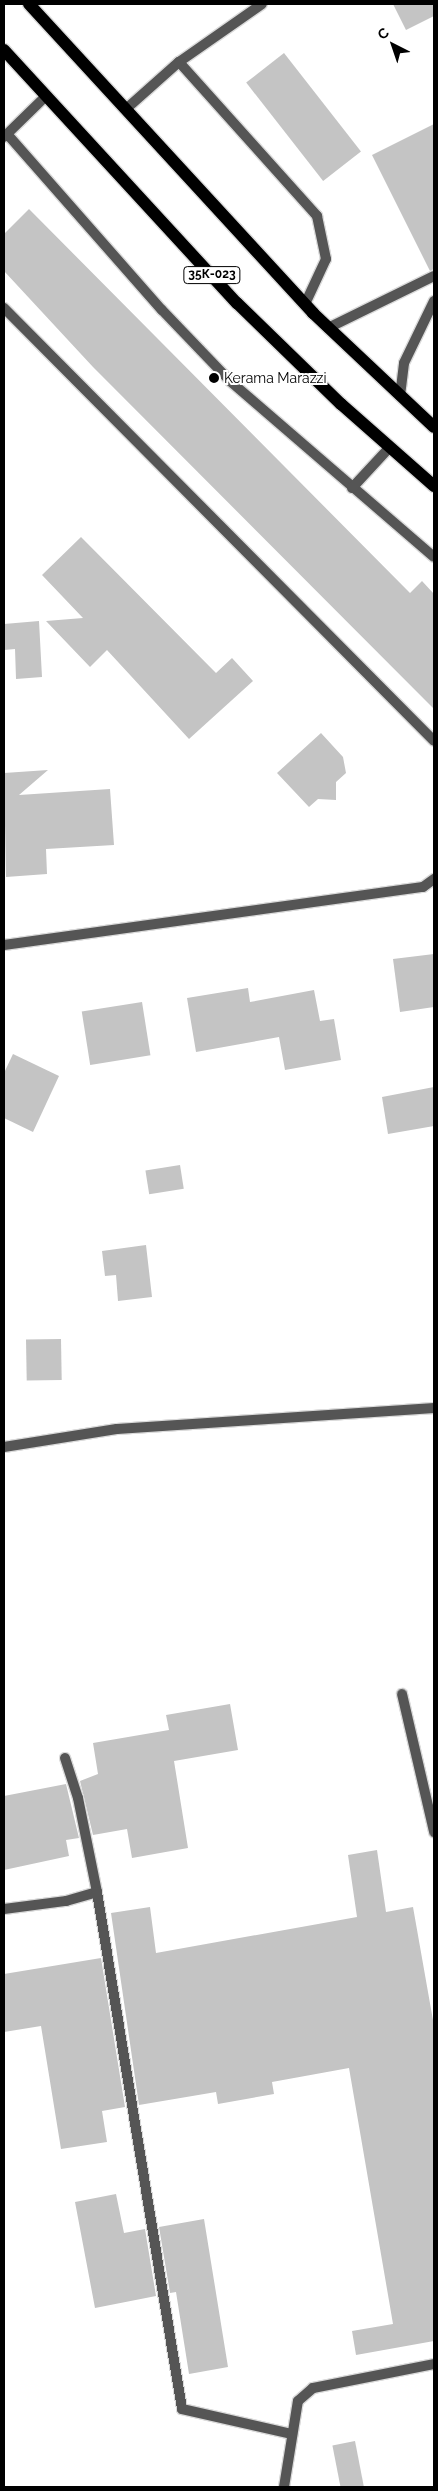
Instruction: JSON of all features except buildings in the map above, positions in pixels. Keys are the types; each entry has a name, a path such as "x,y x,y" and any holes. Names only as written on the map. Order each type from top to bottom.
{"main road":[{"path":"29,4 305,304 434,427"},
{"name":"35К-023","path":"4,50 237,303 434,486"}],"street":[{"path":"126,109 179,62 262,4"},
{"path":"179,62 317,216 326,259 305,304"},
{"path":"46,96 6,136 162,310 230,380 352,488 434,557"},
{"path":"328,328 434,276"},
{"path":"400,396 404,363 434,301"},
{"path":"4,308 434,742"},
{"path":"352,488 390,447"},
{"path":"4,945 422,887 434,879"},
{"path":"4,1447 117,1429 434,1408"},
{"path":"402,1694 434,1832"},
{"path":"65,1758 78,1798 97,1892 182,2409 292,2434"},
{"path":"4,1909 66,1901 97,1892"},
{"path":"284,2487 298,2401 313,2388 434,2364"}],"place":[{"name":"Kerama Marazzi","path":"214,378"}]}
